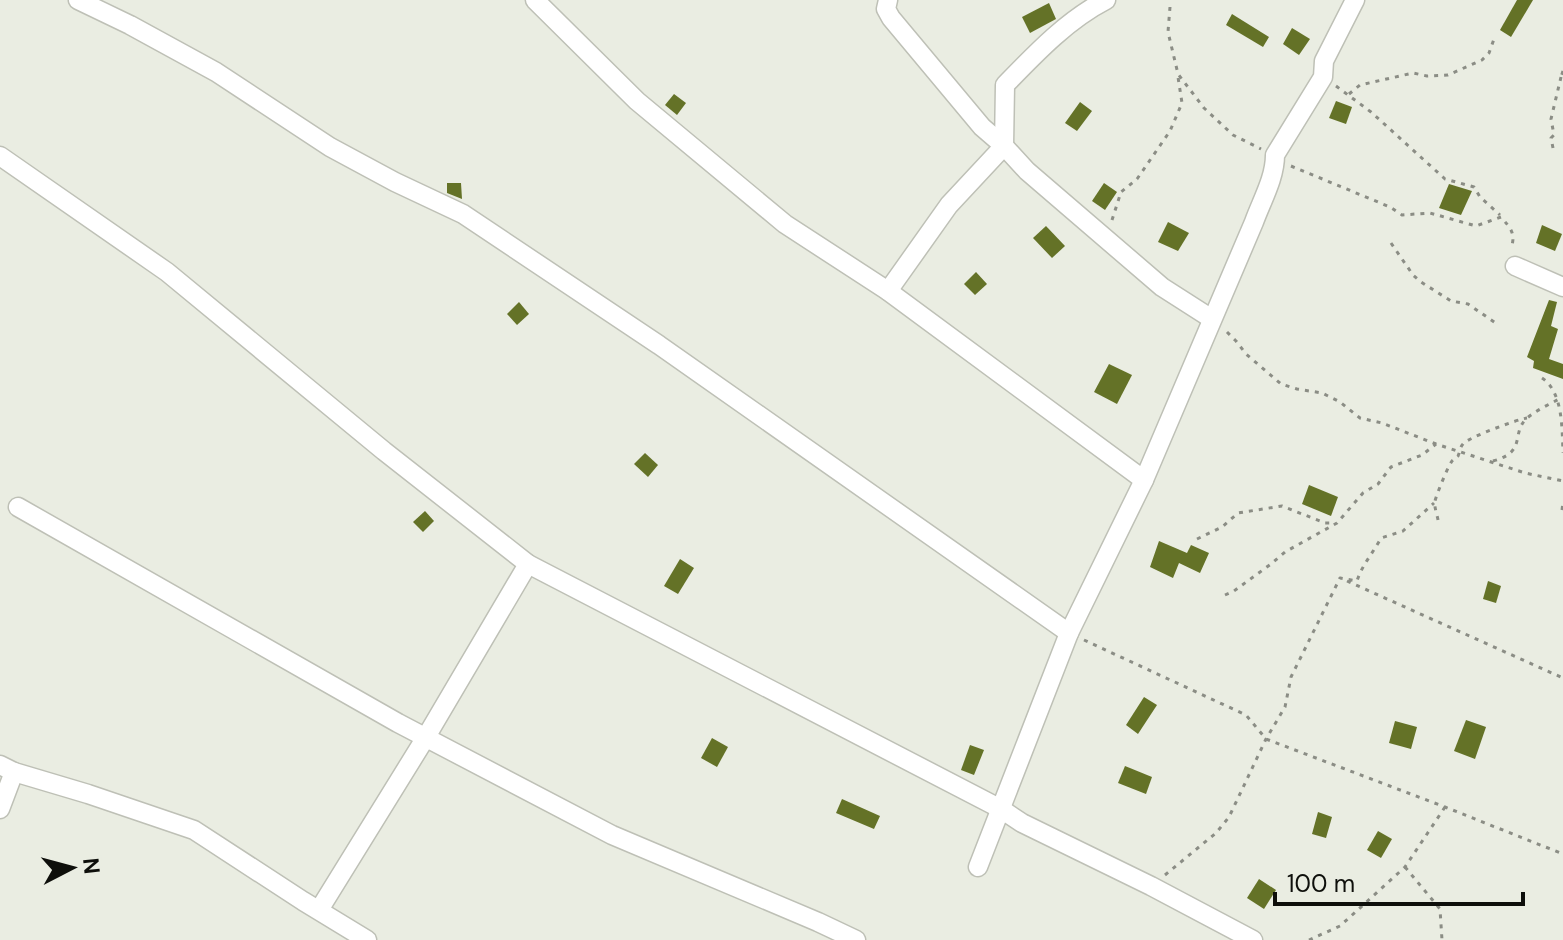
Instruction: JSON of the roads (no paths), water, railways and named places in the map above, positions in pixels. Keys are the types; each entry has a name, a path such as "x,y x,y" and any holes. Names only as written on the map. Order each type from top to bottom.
{"street":[{"path":"78,0 216,72 330,147 463,214 659,345 1069,633"},
{"path":"535,0 637,101 785,224 888,291 1144,480"},
{"path":"888,0 886,9 891,18 982,127 1047,189 1162,287 1212,319"},
{"path":"888,291 949,205 1004,146 1005,85 1085,11 1106,0"},
{"path":"978,867 1069,633 1144,480 1271,180 1275,155 1323,77 1324,61 1355,0"},
{"path":"0,156 167,272 384,451 528,564 1001,809 1022,823 1253,940"},
{"path":"1515,266 1563,287"},
{"path":"18,507 426,737 612,835 856,940"},
{"path":"319,910 528,564"},
{"path":"0,809 7,769 194,830 367,940"}]}
